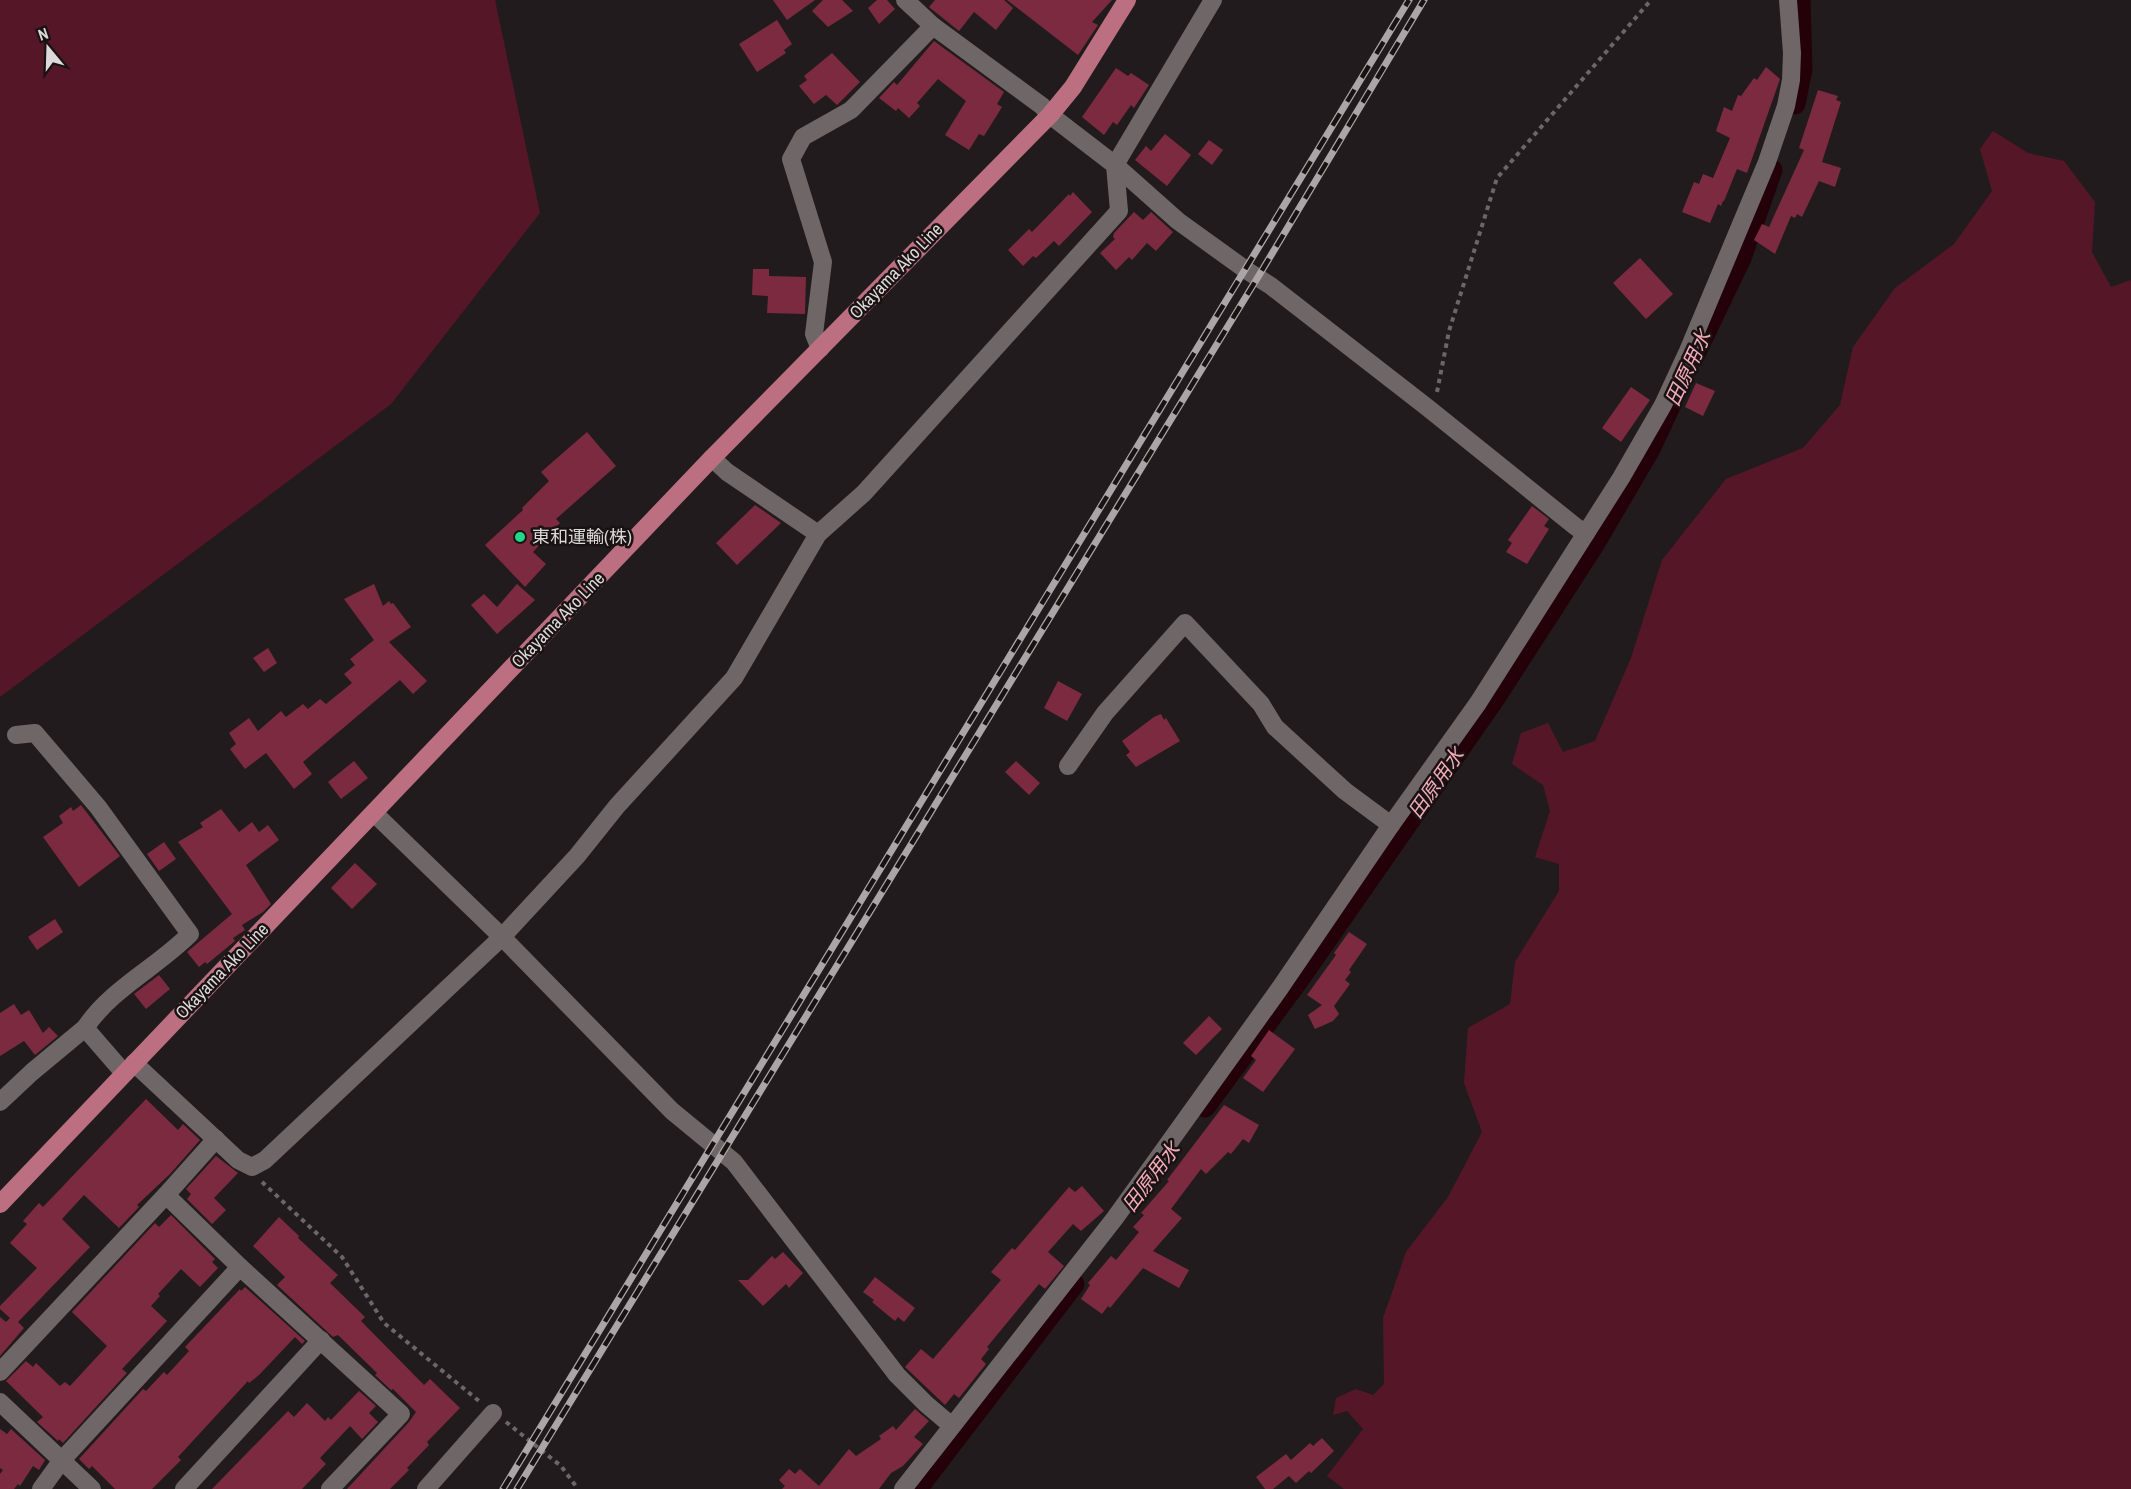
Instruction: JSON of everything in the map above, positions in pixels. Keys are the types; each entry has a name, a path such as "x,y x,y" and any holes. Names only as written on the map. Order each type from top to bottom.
{"main road":[{"name":"Okayama Ako Line","path":"0,1204 712,458 1050,116 1073,87 1127,0"}],"street":[{"path":"85,1028 238,1160 252,1167 265,1160 502,937 577,856 617,806 734,678 818,534 864,493 1119,211 1114,165 1213,0"},
{"path":"903,1489 1114,1218 1280,988 1391,825 1478,703 1621,478 1663,405 1688,351 1767,162 1786,106 1791,80 1792,53 1788,0"},
{"path":"911,2 933,26 1042,106 1050,116 1114,165 1178,221 1271,286 1586,533"},
{"path":"820,350 814,334 823,262 791,159 803,137 851,110 933,26"},
{"path":"712,458 727,472 818,534"},
{"path":"1068,766 1105,713 1185,623 1261,704 1275,727 1345,791 1391,825"},
{"path":"0,1102 85,1028 98,1010 115,994 173,951 190,934 104,816 35,733 16,735"},
{"path":"374,813 502,937 672,1111 734,1162 897,1375 952,1426"},
{"path":"0,1372 216,1139"},
{"path":"166,1195 240,1267 401,1414 330,1489"},
{"path":"41,1489 62,1460 240,1267"},
{"path":"184,1489 321,1340"},
{"path":"0,1402 92,1489"},
{"path":"426,1489 493,1413"}],"path":[{"path":"1428,408 1437,391 1449,331 1497,178 1651,0"},
{"path":"252,1167 259,1179 342,1257 384,1323 561,1466 578,1489"}],"shaded area":[{"path":"0,0 495,0 540,213 391,404 0,697"},
{"path":"1993,131 2028,153 2064,161 2095,202 2092,252 2111,287 2131,280 2131,1489 1344,1489 1327,1476 1363,1429 1347,1411 1333,1415 1336,1398 1356,1389 1373,1395 1384,1384 1383,1318 1406,1252 1448,1197 1482,1132 1464,1083 1468,1028 1510,1004 1515,962 1559,891 1559,864 1535,857 1550,811 1543,785 1512,764 1521,733 1548,723 1563,752 1595,741 1631,658 1662,560 1726,479 1803,448 1840,405 1853,347 1895,288 1954,244 1992,191 1980,149"}],"building":[{"path":"773,0 815,0 787,20"},
{"path":"823,0 842,0 853,11 828,27 812,11"},
{"path":"877,0 887,0 895,9 879,24 868,8"},
{"path":"935,0 1004,0 1013,8 996,30 974,12 959,31 929,7"},
{"path":"1007,0 1112,0 1092,22 1098,25 1078,55"},
{"path":"777,20 792,44 784,50 786,53 757,72 739,44"},
{"path":"934,41 1004,92 997,104 1002,107 984,136 979,134 969,150 945,135 966,101 938,79 917,103 920,106 909,118 898,108 896,111 879,98 894,82 897,85"},
{"path":"832,53 860,82 837,105 826,95 814,104 799,86 807,80 804,76"},
{"path":"1766,67 1780,79 1747,173 1737,169 1724,201 1721,206 1718,204 1710,223 1682,212 1694,182 1699,184 1703,174 1713,178 1730,138 1716,131 1724,107 1732,111 1738,95 1741,96 1754,78 1757,80"},
{"path":"1116,68 1128,76 1131,73 1149,85 1134,108 1131,105 1117,125 1113,122 1104,135 1082,117"},
{"path":"1818,90 1838,96 1836,100 1841,102 1822,162 1841,168 1835,187 1819,181 1802,217 1797,214 1795,218 1791,216 1775,254 1754,240 1762,224 1769,227 1804,150 1799,148"},
{"path":"1165,134 1191,155 1167,186 1135,160 1146,146 1151,151"},
{"path":"1209,140 1223,150 1212,165 1198,154"},
{"path":"1073,192 1092,212 1059,246 1054,241 1036,258 1033,256 1023,266 1008,250 1029,229 1032,232"},
{"path":"1134,212 1143,220 1151,212 1173,232 1156,251 1147,243 1132,260 1129,257 1116,270 1100,253 1115,239 1114,233"},
{"path":"1640,258 1673,294 1646,319 1613,283"},
{"path":"753,269 769,269 769,276 806,277 805,314 767,313 768,296 752,295"},
{"path":"1696,383 1715,391 1703,416 1685,407"},
{"path":"1631,387 1650,400 1621,442 1602,428"},
{"path":"587,432 616,466 556,519 560,523 533,552 546,564 525,587 485,545 523,510 522,508 549,481 541,472"},
{"path":"755,505 781,523 737,565 716,543"},
{"path":"1532,506 1549,519 1544,526 1549,529 1527,564 1506,552 1512,543 1508,540"},
{"path":"374,584 383,606 389,601 393,603 411,627 389,642 427,681 413,694 400,680 303,762 312,774 294,789 266,753 245,769 230,749 236,744 229,733 249,718 258,731 281,711 286,717 303,704 308,709 320,699 326,704 352,683 344,674 355,665 350,659 374,640 344,599"},
{"path":"517,584 535,600 497,634 471,605 484,594 497,607"},
{"path":"268,648 277,663 264,672 253,658"},
{"path":"1058,681 1082,694 1067,721 1044,708"},
{"path":"1161,714 1180,741 1136,767 1126,755 1130,752 1122,741"},
{"path":"354,761 368,778 341,799 328,782"},
{"path":"1016,761 1040,783 1029,795 1005,772"},
{"path":"81,805 120,856 79,887 43,837 63,823 59,816 71,807 73,811"},
{"path":"221,809 239,832 252,822 259,832 268,825 279,840 246,865 271,904 242,925 245,930 233,938 235,941 207,964 205,962 199,967 187,952 232,914 178,842 203,827 200,823"},
{"path":"164,842 176,859 159,871 147,854"},
{"path":"355,863 377,884 352,909 331,888"},
{"path":"55,919 63,932 37,950 28,937"},
{"path":"1349,932 1367,944 1349,970 1351,972 1345,980 1350,984 1334,1006 1339,1014 1333,1021 1315,1029 1308,1015 1322,1005 1307,995 1336,955 1334,953"},
{"path":"159,975 170,989 146,1009 134,994"},
{"path":"14,1004 21,1015 29,1010 43,1033 49,1027 58,1036 35,1055 24,1041 0,1056 0,1013"},
{"path":"1209,1016 1222,1029 1196,1055 1183,1043"},
{"path":"1269,1030 1295,1049 1263,1092 1243,1078 1256,1060 1251,1056"},
{"path":"146,1099 178,1130 183,1124 200,1140 170,1174 137,1205 139,1207 119,1228 84,1195 62,1219 90,1247 18,1322 24,1328 0,1356 0,1317 6,1322 10,1318 0,1309 0,1306 37,1268 10,1243 27,1224 23,1221 39,1203 43,1207"},
{"path":"1224,1105 1259,1125 1249,1143 1243,1139 1231,1154 1228,1152 1206,1174 1201,1169 1171,1209 1182,1218 1153,1251 1189,1270 1179,1288 1143,1268 1110,1308 1108,1306 1102,1314 1081,1299 1090,1285 1088,1283 1111,1256 1116,1260 1139,1232 1133,1227 1144,1215 1141,1213 1169,1181 1167,1180"},
{"path":"216,1156 238,1173 214,1198 226,1210 212,1224 187,1199 191,1194 186,1189"},
{"path":"1082,1186 1104,1211 1081,1231 1073,1224 1048,1252 1064,1266 1045,1289 1039,1284 987,1347 989,1349 981,1359 986,1364 959,1398 954,1394 945,1405 905,1367 921,1349 933,1359 1001,1280 991,1272 1012,1248 1015,1250 1069,1187 1075,1192"},
{"path":"171,1215 215,1259 212,1262 218,1268 200,1287 181,1269 158,1294 160,1296 151,1306 167,1321 122,1369 127,1373 63,1443 59,1439 58,1441 37,1422 43,1417 6,1381 26,1361 33,1367 36,1363 60,1386 65,1382 70,1386 107,1346 72,1312 155,1223 159,1227"},
{"path":"279,1217 338,1275 330,1283 365,1317 361,1321 424,1385 430,1379 460,1408 427,1442 429,1445 390,1489 347,1489 416,1412 375,1375 377,1373 338,1335 333,1337 277,1285 285,1277 253,1246"},
{"path":"783,1252 803,1273 789,1288 786,1284 763,1306 738,1280 748,1280 772,1256 775,1259"},
{"path":"875,1277 915,1308 904,1322 898,1317 895,1321 863,1292"},
{"path":"245,1287 305,1341 302,1344 295,1337 259,1375 249,1383 248,1381 178,1457 181,1460 152,1489 115,1489 92,1466 89,1469 79,1459 143,1389 146,1391 164,1372 167,1375 189,1351 185,1347 240,1289 241,1291"},
{"path":"359,1391 376,1406 369,1413 378,1422 362,1439 350,1426 320,1458 326,1464 302,1489 212,1489 288,1411 294,1417 307,1403 325,1421 328,1417 331,1420"},
{"path":"915,1409 929,1421 914,1437 923,1444 903,1466 891,1473 879,1489 782,1489 785,1486 779,1480 789,1469 795,1474 800,1469 819,1486 849,1449 856,1456 881,1439 879,1436 893,1426 896,1430"},
{"path":"0,1429 7,1434 11,1429 45,1460 39,1470 33,1466 20,1486 18,1484 14,1489 0,1489 0,1474 3,1470 0,1468"},
{"path":"1322,1438 1334,1451 1311,1473 1309,1471 1296,1483 1289,1476 1273,1489 1265,1489 1256,1477 1286,1454 1291,1460 1310,1443 1313,1446"}],"waterway":[{"name":"田原用水","path":"1795,104 1802,69 1800,0"},
{"name":"田原用水","path":"1695,354 1741,258 1772,170"},
{"name":"田原用水","path":"1205,1107 1300,978 1495,698 1595,543 1650,449 1671,404"},
{"name":"田原用水","path":"917,1489 1074,1284"}],"railway":[{"path":"503,1489 1409,0"},
{"path":"517,1489 1258,277 1424,0"}],"place":[{"name":"東和運輸(株)","path":"520,537"}]}
